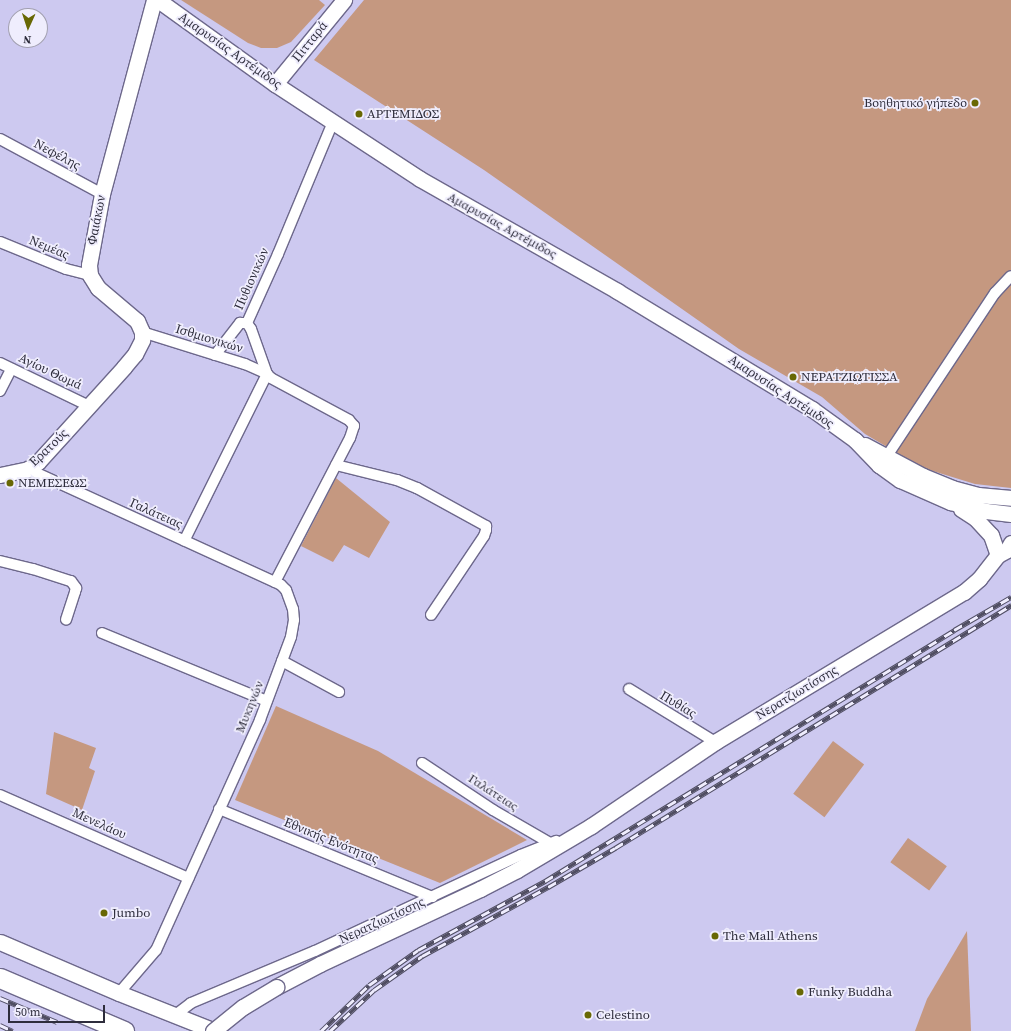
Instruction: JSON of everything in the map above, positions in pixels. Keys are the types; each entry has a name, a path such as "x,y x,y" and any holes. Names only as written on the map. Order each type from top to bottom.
{"highway":[{"path":"0,978 124,1031"}],"street":[{"name":"Φαιάκων","path":"90,275 90,255 102,194 154,0"},
{"name":"Αμαρυσίας Αρτέμιδος","path":"158,0 276,84 447,195 617,291 812,409 855,440 923,476 952,488 978,495 1011,498"},
{"name":"Πιτταρά","path":"276,84 344,0"},
{"name":"Πυθιονικών","path":"267,374 251,329 247,323 278,254 333,122"},
{"name":"Νεφέλης","path":"0,139 102,194"},
{"name":"Νεμέας","path":"0,242 66,269 90,275"},
{"path":"89,406 135,354 142,340 142,332 137,321 102,292 90,275"},
{"path":"887,456 995,293 1011,276"},
{"path":"216,355 238,324 242,322 247,323"},
{"name":"Ισθμιονικών","path":"142,332 245,364 267,374"},
{"name":"Αγίου Θωμά","path":"0,363 89,406"},
{"path":"0,391 12,368"},
{"path":"184,541 267,374 275,381 349,420 354,426 353,432 275,582"},
{"name":"Ερατούς","path":"0,475 28,469 46,454 89,406"},
{"name":"Αμαρυσίας Αρτέμιδος","path":"855,440 879,465 916,488 950,502"},
{"path":"336,465 397,480 417,488 486,526 484,536 431,615"},
{"name":"Γαλάτειας","path":"28,469 275,582"},
{"path":"950,502 986,512 1010,511"},
{"path":"950,502 975,518 991,535 998,555"},
{"path":"991,535 1010,511"},
{"name":"Νερατζιωτίσσης","path":"214,1031 243,1007 276,987 320,964 480,889 517,870 591,826 714,742 964,592 979,579 998,555 1007,550 1011,543"},
{"path":"0,561 33,568 71,581 76,588 66,620"},
{"name":"Μυκηνών","path":"119,993 156,950 267,701 291,637 294,615 292,601 286,590 275,582"},
{"path":"102,633 267,701"},
{"path":"282,661 339,692"},
{"name":"Πυθίας","path":"629,689 714,742"},
{"name":"Γαλάτειας","path":"422,763 493,810 550,843"},
{"name":"Μενελάου","path":"0,795 188,878"},
{"name":"Εθνικής Ενότητας","path":"219,809 433,897"},
{"name":"Νερατζιωτίσσης","path":"174,1016 191,1003 315,951 521,855 591,826"},
{"path":"0,942 174,1016 214,1031"}],"shaded area":[{"path":"181,0 319,0 325,5 291,42 277,48 261,48 248,43"},
{"path":"364,0 1011,0 1011,488 975,484 923,468 865,434 822,397 739,349 484,170 314,60"},
{"path":"336,478 390,522 369,558 344,545 333,562 301,546"},
{"path":"276,706 378,751 527,840 440,883 235,800"},
{"path":"54,732 96,748 89,768 95,771 82,810 46,794"},
{"path":"833,741 864,764 824,817 793,794"},
{"path":"908,838 947,866 929,890 890,862"},
{"path":"967,931 971,1031 915,1031 927,999"}],"railway":[{"path":"321,1031 369,985 418,950 545,881 954,630 1011,597"},
{"path":"330,1031 374,990 422,956 548,887 615,848 1011,605"},
{"path":"0,998 57,1022"},
{"path":"0,1025 13,1031"}],"place":[{"name":"Βοηθητικό γήπεδο","path":"975,103"},
{"name":"ΑΡΤΕΜΙΔΟΣ","path":"359,114"},
{"name":"ΝΕΡΑΤΖΙΩΤΙΣΣΑ","path":"793,377"},
{"name":"ΝΕΜΕΣΕΩΣ","path":"10,483"},
{"name":"Jumbo","path":"104,913"},
{"name":"The Mall Athens","path":"715,936"},
{"name":"Funky Buddha","path":"800,992"},
{"name":"Celestino","path":"588,1015"}]}
